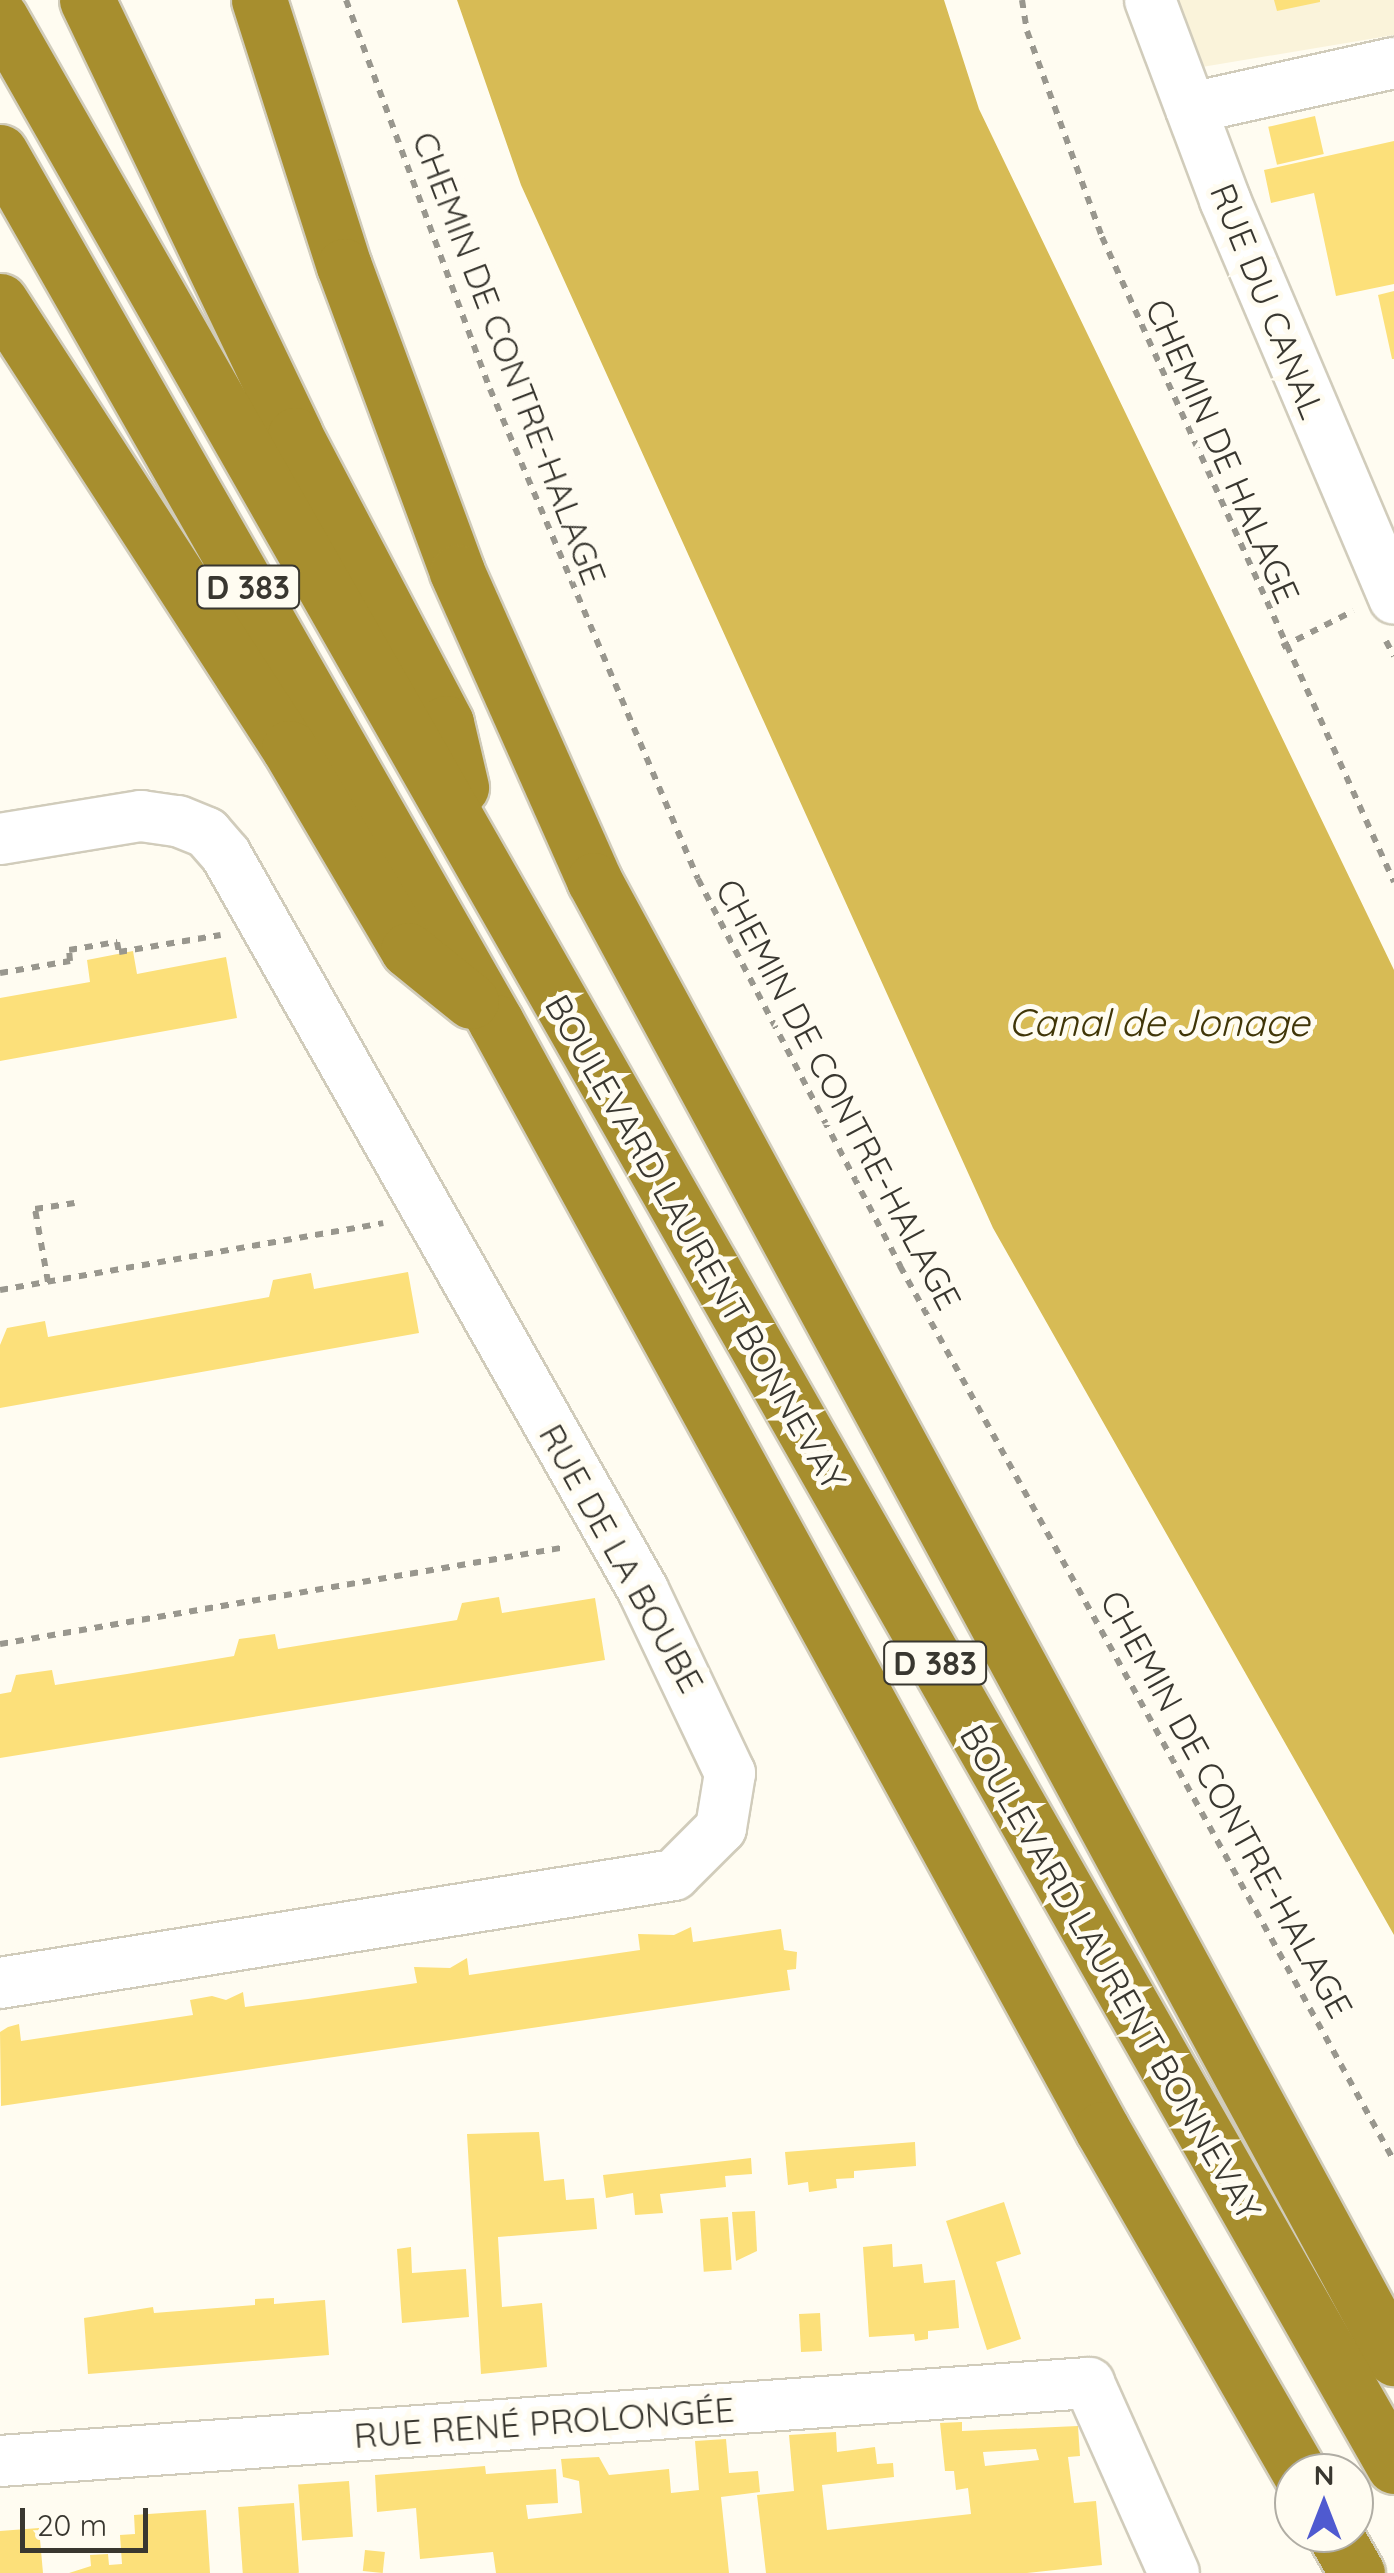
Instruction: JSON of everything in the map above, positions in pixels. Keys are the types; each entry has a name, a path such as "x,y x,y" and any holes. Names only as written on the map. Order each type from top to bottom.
{"highway":[{"path":"87,0 286,418 446,723 478,858"},
{"path":"258,0 344,266 457,572 594,880 1394,2358"},
{"name":"BOULEVARD LAURENT BONNEVAY","path":"0,17 1394,2466"},
{"name":"BOULEVARD LAURENT BONNEVAY","path":"0,152 496,1022 1102,2130 1288,2453"},
{"path":"0,301 288,748 408,950 496,1022"}],"street":[{"name":"RUE DU CANAL","path":"1150,0 1191,108 1377,518 1381,601"},
{"path":"1191,108 1394,63"},
{"name":"RUE DE LA BOUBE","path":"0,839 140,816 178,820 207,833 226,854 643,1590 730,1773 721,1828 674,1875 0,1983"},
{"name":"RUE RENÉ PROLONGÉE","path":"0,2462 1089,2384 1174,2573"}],"path":[{"name":"CHEMIN DE CONTRE-HALAGE","path":"346,0 490,389 698,880 900,1266 1394,2160"},
{"name":"CHEMIN DE HALAGE","path":"1022,0 1027,31 1102,237 1282,647 1394,882"},
{"path":"1282,647 1381,601"},
{"path":"0,973 70,961 69,950 117,942 119,952 228,934"},
{"path":"48,1282 35,1208 74,1203"},
{"path":"0,1290 393,1221"},
{"path":"0,1644 578,1546"}],"shaded area":[{"path":"1177,0 1394,0 1394,35 1202,67"}],"water":[{"name":"Canal de Jonage","path":"457,0 944,0 979,109 1394,970 1394,1935 993,1228 521,185"}],"building":[{"path":"1274,0 1320,0 1320,2 1277,11"},
{"path":"1315,116 1324,154 1277,165 1268,127"},
{"path":"1394,141 1394,284 1336,296 1314,193 1271,203 1264,170"},
{"path":"1394,291 1394,359 1392,359 1378,295"},
{"path":"133,951 137,974 226,957 237,1018 0,1061 0,998 90,982 87,960"},
{"path":"408,1272 419,1333 0,1408 0,1345 7,1328 45,1321 48,1337 269,1297 273,1280 311,1273 314,1289"},
{"path":"499,1597 502,1613 595,1598 605,1660 0,1758 0,1694 11,1692 16,1675 52,1670 55,1685 127,1674 234,1656 239,1639 275,1634 278,1649 457,1620 462,1603"},
{"path":"691,1927 693,1942 781,1929 784,1950 797,1952 796,1969 787,1970 790,1990 1,2106 0,2032 19,2024 21,2041 193,2015 190,2000 212,1996 226,2000 243,1992 245,2007 417,1983 414,1967 450,1968 467,1958 469,1975 640,1950 638,1934 674,1935"},
{"path":"539,2132 544,2181 564,2179 566,2200 594,2198 597,2229 498,2237 502,2307 542,2303 547,2367 481,2374 467,2134"},
{"path":"915,2142 916,2166 854,2171 854,2178 836,2179 837,2188 809,2192 808,2182 788,2185 785,2152"},
{"path":"751,2158 752,2174 725,2176 726,2187 660,2194 663,2213 635,2215 633,2193 606,2198 603,2175"},
{"path":"1004,2202 1021,2254 996,2262 1021,2339 987,2350 946,2221"},
{"path":"755,2211 757,2251 736,2261 732,2212"},
{"path":"728,2217 732,2270 704,2272 700,2219"},
{"path":"892,2244 893,2267 922,2264 924,2283 955,2280 959,2328 928,2331 928,2339 915,2341 914,2334 869,2337 863,2247"},
{"path":"411,2247 412,2273 466,2269 469,2317 402,2323 397,2249"},
{"path":"274,2298 274,2304 325,2300 329,2355 88,2374 84,2318 153,2307 154,2313 255,2305 255,2299"},
{"path":"820,2313 822,2351 801,2352 799,2314"},
{"path":"962,2422 962,2431 1078,2426 1080,2456 1068,2457 1074,2503 1096,2501 1102,2565 1027,2573 766,2573 757,2495 794,2491 789,2435 836,2432 837,2452 875,2447 877,2464 893,2463 894,2477 822,2485 827,2530 971,2514 968,2488 956,2490 954,2471 945,2471 940,2423","holes":["1036,2449 1039,2460 985,2466 983,2452"]},
{"path":"726,2439 729,2473 758,2471 760,2492 721,2497 729,2573 496,2573 493,2552 420,2559 416,2508 377,2512 375,2475 485,2466 486,2474 556,2469 558,2503 526,2505 528,2519 582,2513 579,2481 563,2477 561,2459 599,2457 609,2475 669,2469 671,2493 699,2490 695,2441"},
{"path":"349,2481 353,2537 302,2540 298,2485"},
{"path":"294,2503 299,2573 243,2573 238,2507"},
{"path":"206,2510 210,2573 69,2573 91,2566 90,2555 108,2554 109,2565 122,2564 120,2535 135,2534 134,2515"},
{"path":"39,2528 43,2573 0,2573 0,2531"},
{"path":"365,2550 385,2552 383,2573 363,2571"}]}
